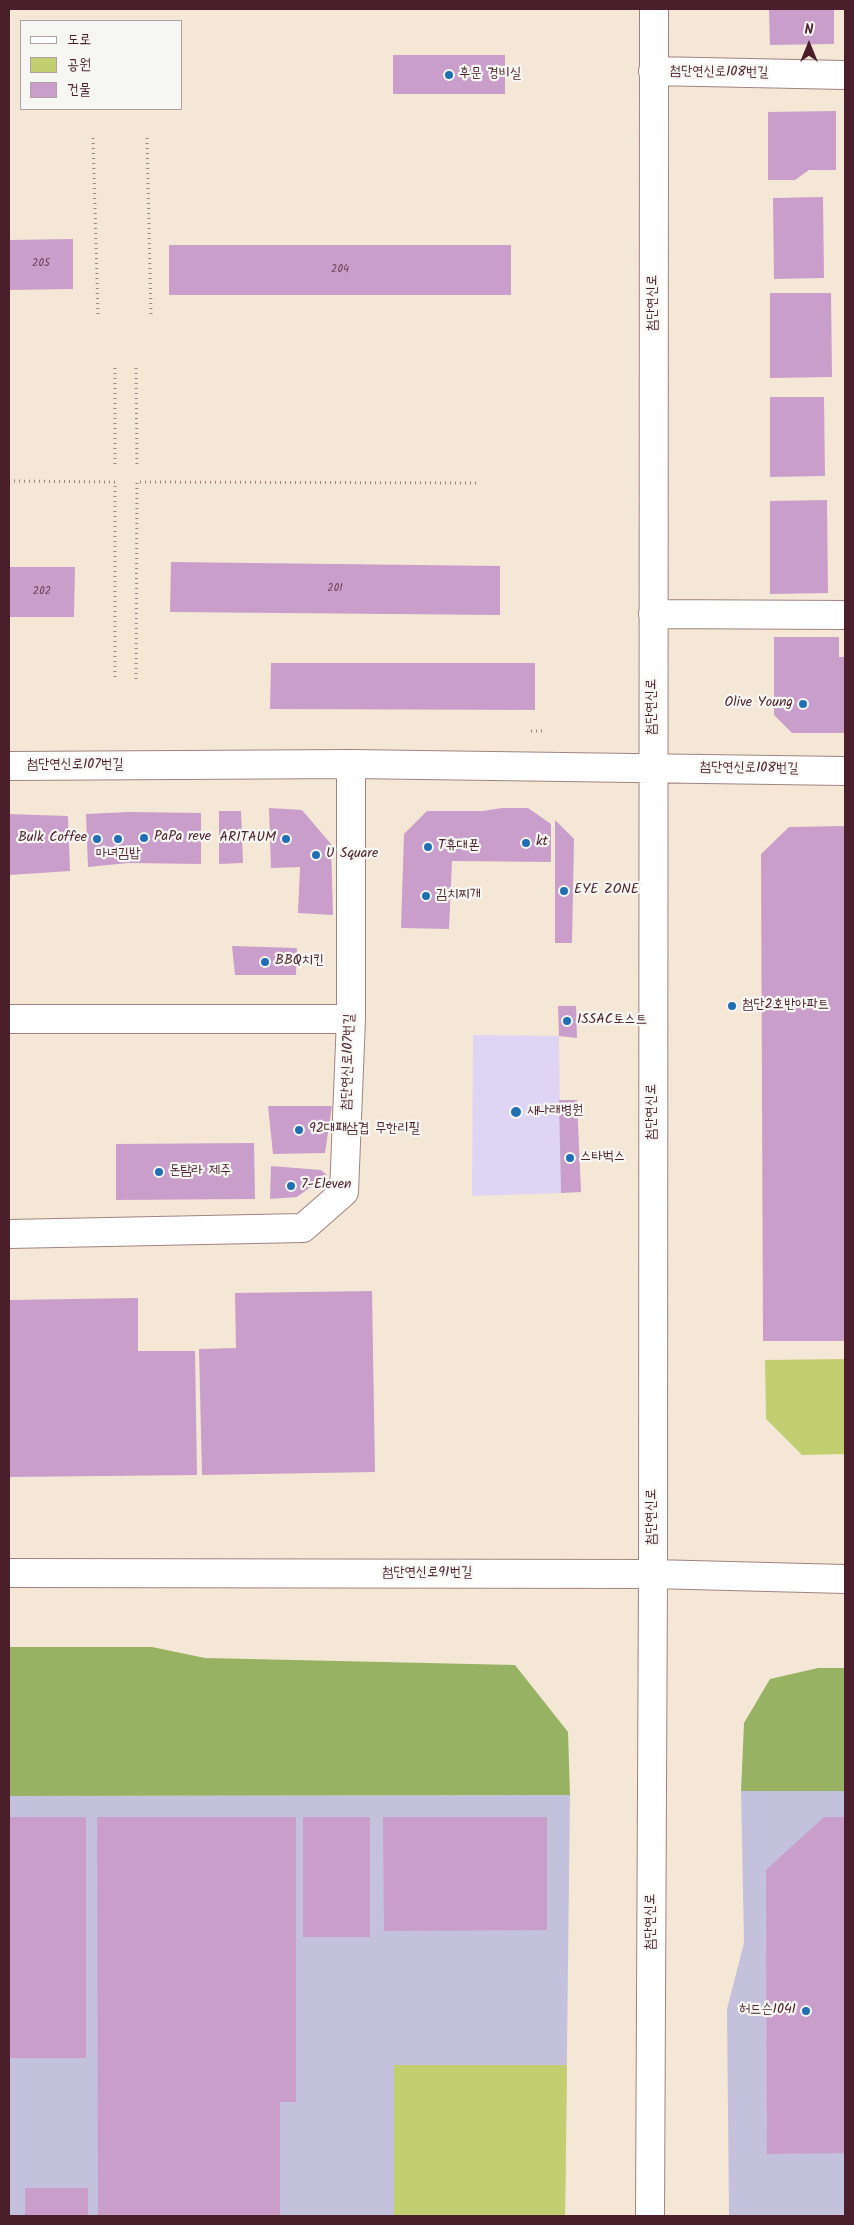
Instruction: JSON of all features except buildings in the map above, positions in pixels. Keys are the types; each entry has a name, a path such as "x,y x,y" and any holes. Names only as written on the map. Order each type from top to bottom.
{"street":[{"name":"첨단연신로","path":"650,2216 653,1574 654,9"},
{"name":"첨단연신로108번길","path":"653,71 845,75"},
{"path":"653,614 845,615"},
{"name":"첨단연신로107번길","path":"9,1234 303,1228 344,1192 351,1019 351,764"},
{"name":"첨단연신로107번길","path":"9,766 351,764 653,768"},
{"name":"첨단연신로108번길","path":"653,768 845,771"},
{"path":"9,1018 351,1019"},
{"name":"첨단연신로91번길","path":"9,1573 653,1574 845,1579"}],"path":[{"path":"93,138 98,315"},
{"path":"147,138 151,316"},
{"path":"115,368 115,467"},
{"path":"136,368 137,467"},
{"path":"9,481 114,482 114,680"},
{"path":"136,679 137,482 480,483"}],"shaded area":[{"name":"새나래병원","path":"473,1035 559,1036 561,1193 472,1196"},
{"path":"741,1791 845,1791 845,2216 729,2216 727,2009 744,1943"},
{"path":"570,1795 565,2216 9,2216 9,1796"}],"green space":[{"path":"845,1359 845,1454 802,1455 766,1419 765,1360"},
{"path":"9,1647 152,1647 205,1658 515,1665 568,1732 570,1795 9,1796"},
{"path":"818,1668 845,1668 845,1791 741,1791 744,1723 770,1679"},
{"path":"394,2065 567,2065 565,2216 394,2216"}],"place":[{"name":"후문 경비실","path":"449,75"},
{"name":"Olive Young","path":"803,704"},
{"name":"PaPa reve","path":"144,838"},
{"name":"Bulk Coffee","path":"97,839"},
{"name":"마녀김밥","path":"118,839"},
{"name":"ARITAUM","path":"286,839"},
{"name":"kt","path":"526,843"},
{"name":"T휴대폰","path":"428,847"},
{"name":"U Square","path":"316,855"},
{"name":"EYE ZONE","path":"564,891"},
{"name":"김치찌개","path":"426,896"},
{"name":"BBQ치킨","path":"265,962"},
{"name":"첨단2호반아파트","path":"732,1006"},
{"name":"ISSAC토스트","path":"567,1021"},
{"name":"새나래병원","path":"516,1112"},
{"name":"92대패삼겹 무한리필","path":"299,1130"},
{"name":"스타벅스","path":"570,1158"},
{"name":"돈탐라 제주","path":"159,1172"},
{"name":"7-Eleven","path":"291,1186"},
{"name":"허드슨1041","path":"806,2011"}]}
